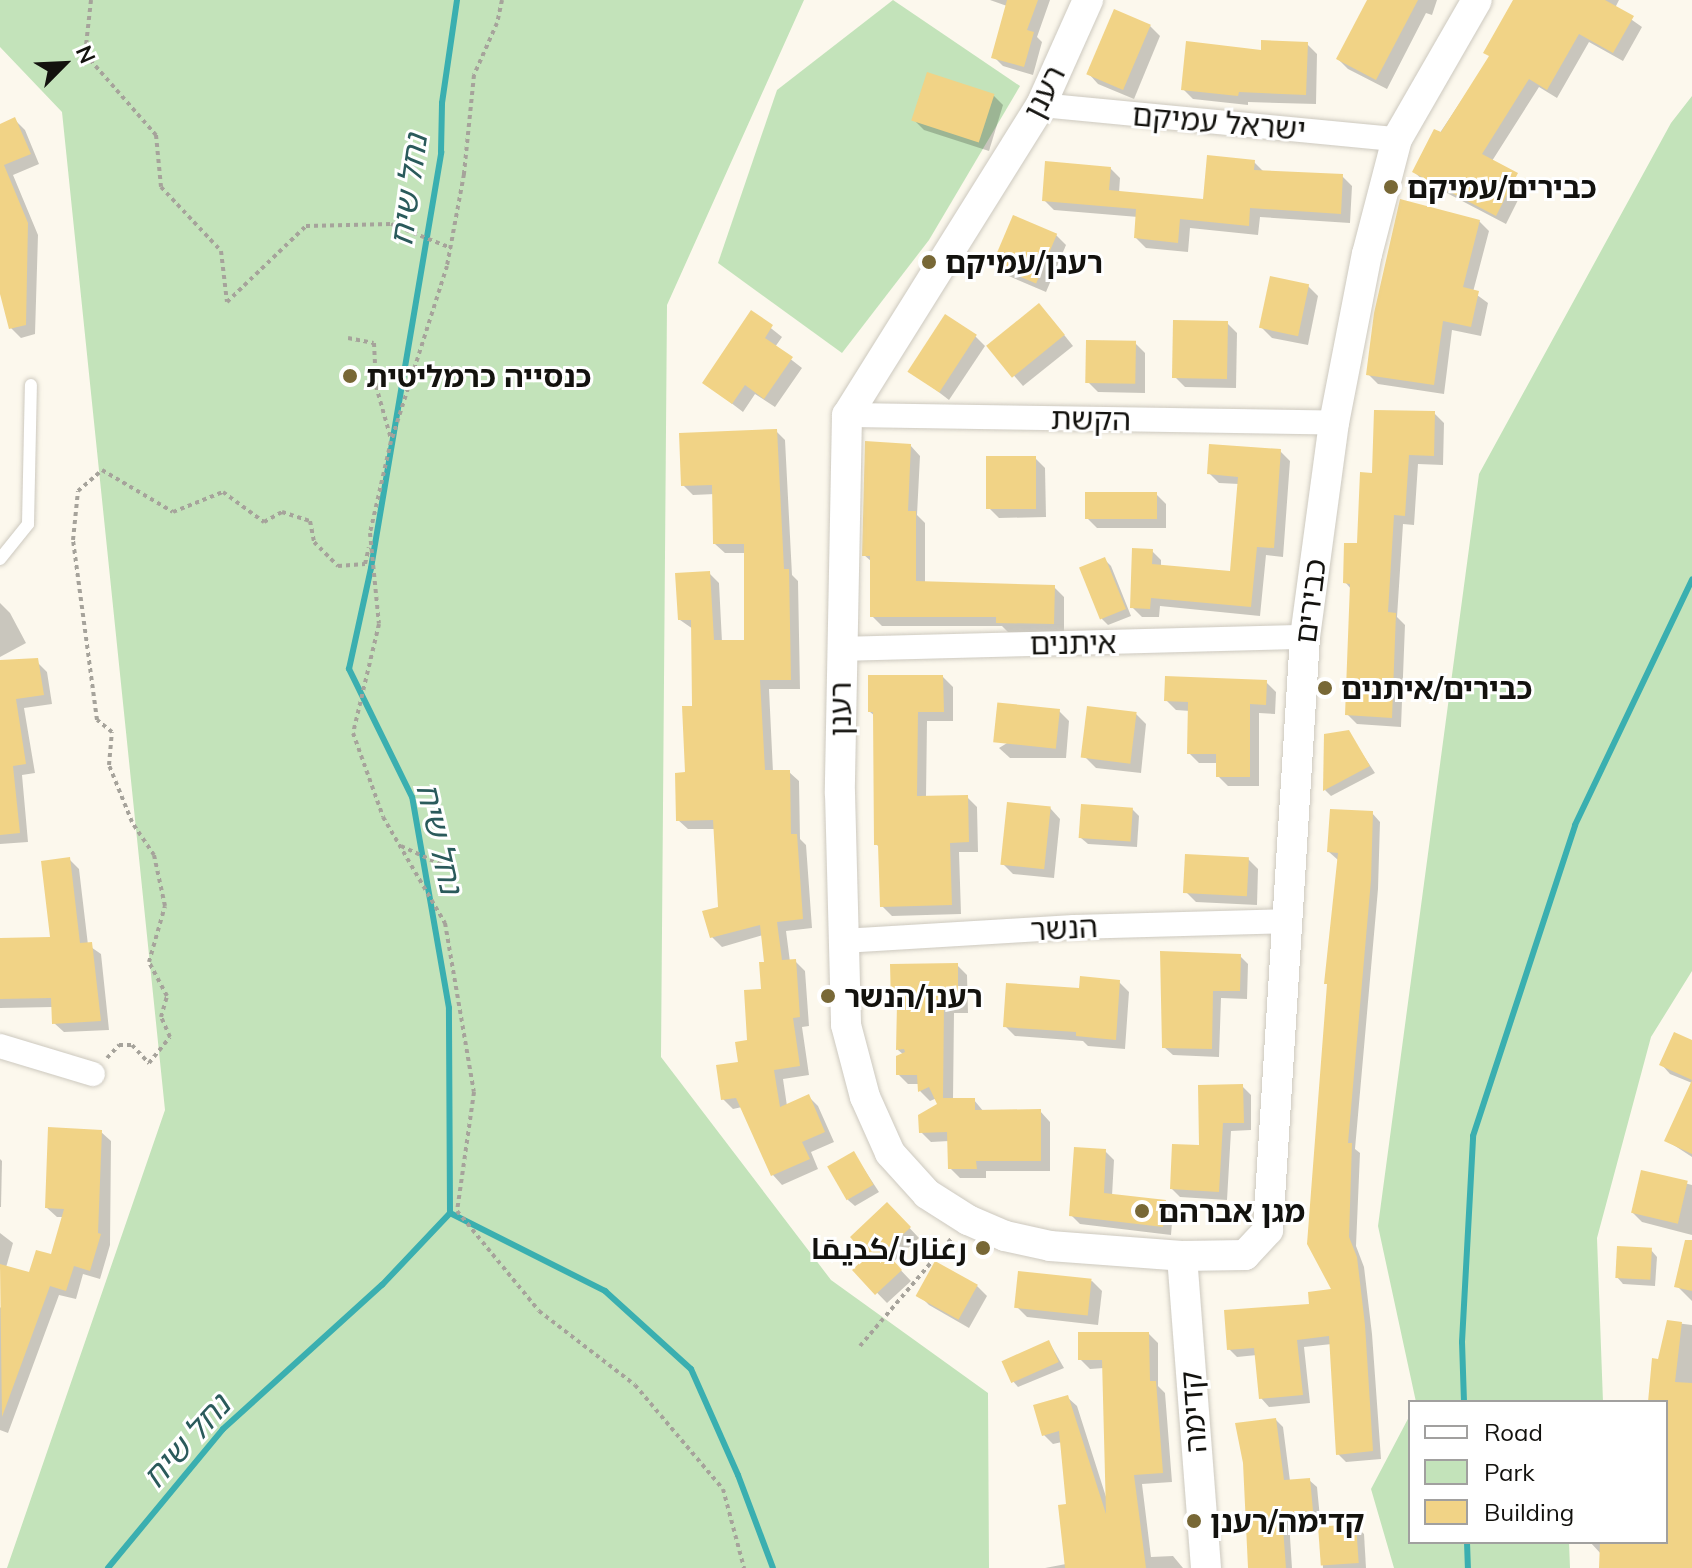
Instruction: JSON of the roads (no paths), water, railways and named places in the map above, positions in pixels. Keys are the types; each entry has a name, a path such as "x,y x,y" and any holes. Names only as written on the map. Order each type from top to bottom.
{"street":[{"name":"רענן","path":"1088,0 1041,105 847,415 841,649 846,1025 865,1097 890,1153 927,1194 968,1220 1005,1236 1050,1246 1182,1256"},
{"name":"כבירים","path":"1182,1256 1245,1255 1268,1230 1284,921 1305,637 1334,423 1367,254 1397,139 1477,0"},
{"name":"ישראל עמיקם","path":"1041,105 1397,139"},
{"name":"הקשת","path":"847,415 1334,423"},
{"name":"איתנים","path":"841,649 1305,637"},
{"name":"הנשר","path":"843,941 1074,927 1284,921"},
{"path":"0,1046 99,1070"},
{"name":"קדימה","path":"1182,1256 1206,1568"}],"lane":[{"path":"0,559 28,524 31,385"}],"waterway":[{"name":"נחל שיח","path":"108,1568 223,1429 382,1285 450,1213 449,1008 412,797 349,669 371,568 441,152 442,103 457,0"},
{"path":"1464,1400 1462,1342 1473,1136 1575,825 1692,580"},
{"path":"450,1213 605,1291 691,1369 738,1475 773,1568"},
{"path":"1467,1544 1468,1568"}],"place":[{"name":"כבירים/עמיקם","path":"1391,187"},
{"name":"רענן/עמיקם","path":"929,262"},
{"name":"כנסייה כרמליטית","path":"350,376"},
{"name":"כבירים/איתנים","path":"1325,688"},
{"name":"רענן/הנשר","path":"828,996"},
{"name":"מגן אברהם","path":"1142,1211"},
{"name":"رعنان/كديمَا","path":"983,1248"},
{"name":"קדימה/רענן","path":"1194,1521"}]}
